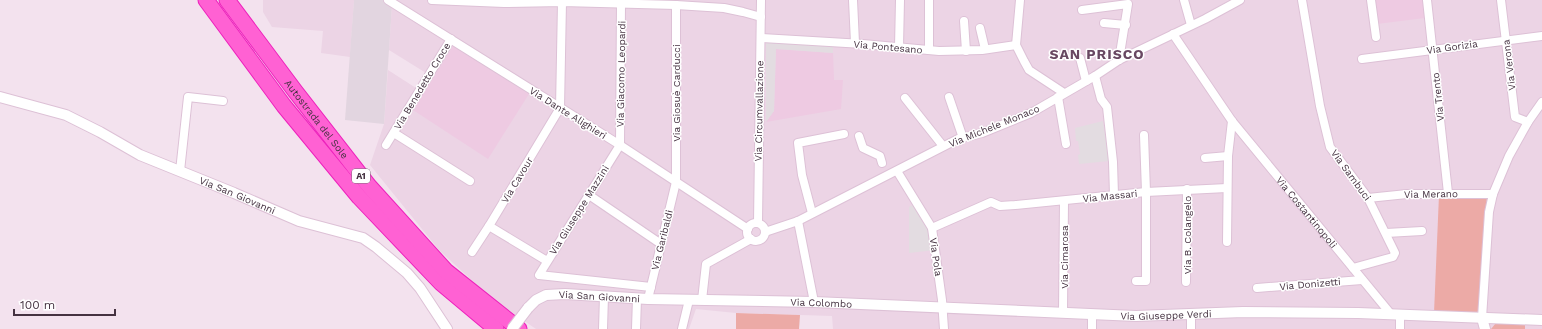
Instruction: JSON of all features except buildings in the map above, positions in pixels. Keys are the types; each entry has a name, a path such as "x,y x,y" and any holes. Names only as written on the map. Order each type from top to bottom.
{"highway":[{"name":"Autostrada del Sole","path":"206,0 284,106 359,197 441,283 496,329"},
{"name":"Autostrada del Sole","path":"227,0 369,186 446,270 519,329"}],"street":[{"name":"Via Dante Alighieri","path":"388,0 620,145 748,229"},
{"path":"432,0 504,3 562,2 621,4 640,2 724,8 761,18"},
{"name":"Via Circumvallazione","path":"758,223 761,0"},
{"path":"853,0 855,43"},
{"path":"899,47 900,0"},
{"path":"929,0 929,50"},
{"path":"1020,0 1016,45 1029,70 1061,95 1066,144"},
{"path":"1184,0 1191,25"},
{"path":"1220,0 1223,9"},
{"name":"Via Michele Monaco","path":"765,232 798,221 943,146 963,138 982,133 1044,106 1119,60 1240,0"},
{"name":"Via Sambuci","path":"1302,0 1320,106 1330,147 1368,198 1386,233 1395,256 1353,268"},
{"path":"1371,0 1376,37"},
{"name":"Via Trento","path":"1427,0 1434,50 1448,193"},
{"name":"Via Verona","path":"1501,0 1515,116 1528,122"},
{"path":"560,108 562,2"},
{"name":"Via Giacomo Leopardi","path":"620,145 621,4"},
{"path":"1082,10 1128,4 1126,25 1119,60"},
{"name":"Via Giosuè Carducci","path":"676,5 676,182"},
{"path":"964,21 966,51"},
{"path":"1104,23 1126,25"},
{"path":"980,28 985,49"},
{"name":"Via Costantinopoli","path":"1173,34 1232,121 1362,280 1395,314"},
{"name":"Via Gorizia","path":"1362,59 1542,36"},
{"name":"Via Pontesano","path":"761,38 855,43 929,50 966,51 1016,45"},
{"name":"Via Benedetto Croce","path":"386,146 451,39"},
{"path":"1080,58 1086,81"},
{"path":"1095,76 1101,100 1107,107 1113,162 1114,195"},
{"name":"Via San Giovanni","path":"0,97 66,115 100,132 140,155 299,221 363,238 376,247 411,278 420,288 447,329"},
{"path":"180,171 188,97 223,101"},
{"path":"949,97 963,138"},
{"path":"905,98 943,146"},
{"path":"1485,329 1482,318 1489,212 1493,194 1509,156 1528,122 1542,102"},
{"name":"Via Cavour","path":"472,252 560,108"},
{"path":"1227,242 1228,156 1232,121"},
{"name":"Via Benedetto Croce","path":"394,133 470,180"},
{"path":"812,213 802,175 798,143 844,134"},
{"path":"1136,281 1146,282 1146,192 1144,135"},
{"path":"859,136 863,148 880,156 882,163"},
{"name":"Via Giuseppe Mazzini","path":"620,145 539,275 651,287"},
{"path":"1205,158 1228,156"},
{"name":"Via Pola","path":"897,171 932,228 942,300 944,329"},
{"name":"Via Garibaldi","path":"648,299 676,182"},
{"name":"Via Massari","path":"932,228 991,202 1000,206 1015,206 1146,192 1227,188"},
{"name":"Via B. Colangelo","path":"1186,282 1187,189"},
{"name":"Via Merano","path":"1368,198 1407,194 1493,194"},
{"path":"589,195 661,244"},
{"name":"Via Cimarosa","path":"1063,313 1064,201"},
{"path":"798,221 814,302"},
{"path":"702,300 706,264 752,239 760,240 765,232 762,225 758,223 750,226 748,229 749,237 752,239"},
{"path":"489,226 547,261"},
{"path":"1386,233 1422,231"},
{"name":"Via Donizetti","path":"1257,288 1362,280"},
{"name":"Via San Giovanni","path":"512,329 536,300 553,294 702,300"},
{"path":"604,296 604,329"},
{"path":"636,329 637,298"},
{"path":"682,329 689,300"},
{"name":"Via Colombo","path":"702,300 814,302 942,307"},
{"name":"Via Giuseppe Verdi","path":"942,307 1136,316 1244,312 1395,314"},
{"path":"1092,314 1092,329"},
{"path":"1191,314 1191,329"},
{"path":"1400,329 1395,314 1542,320"}],"shaded area":[{"path":"263,0 354,0 350,57 321,53 323,31 272,27 263,12"},
{"path":"354,0 384,0 392,5 384,124 345,120"},
{"name":"SAN PRISCO","path":"384,0 1542,0 1542,329 833,329 832,316 736,313 696,309 689,329 536,329 491,298 439,250 370,165 384,124 388,70 416,88 426,73 389,50 392,5"},
{"path":"1374,0 1423,0 1425,18 1377,24"},
{"path":"766,41 833,45 833,53 776,49 774,111 766,122"},
{"path":"453,46 529,94 488,159 413,110"},
{"path":"776,49 833,53 834,80 843,80 841,109 766,122 774,111"},
{"path":"1103,121 1109,161 1079,164 1078,155 1080,154 1078,141 1076,141 1075,128"},
{"path":"1439,195 1487,197 1478,311 1476,313 1434,313"},
{"path":"916,203 932,228 935,250 909,253 909,207"},
{"path":"736,313 800,315 799,329 736,329"},
{"path":"1496,323 1525,324 1525,329 1491,329"}],"district":[{"name":"SAN PRISCO","path":"1097,54"}]}
